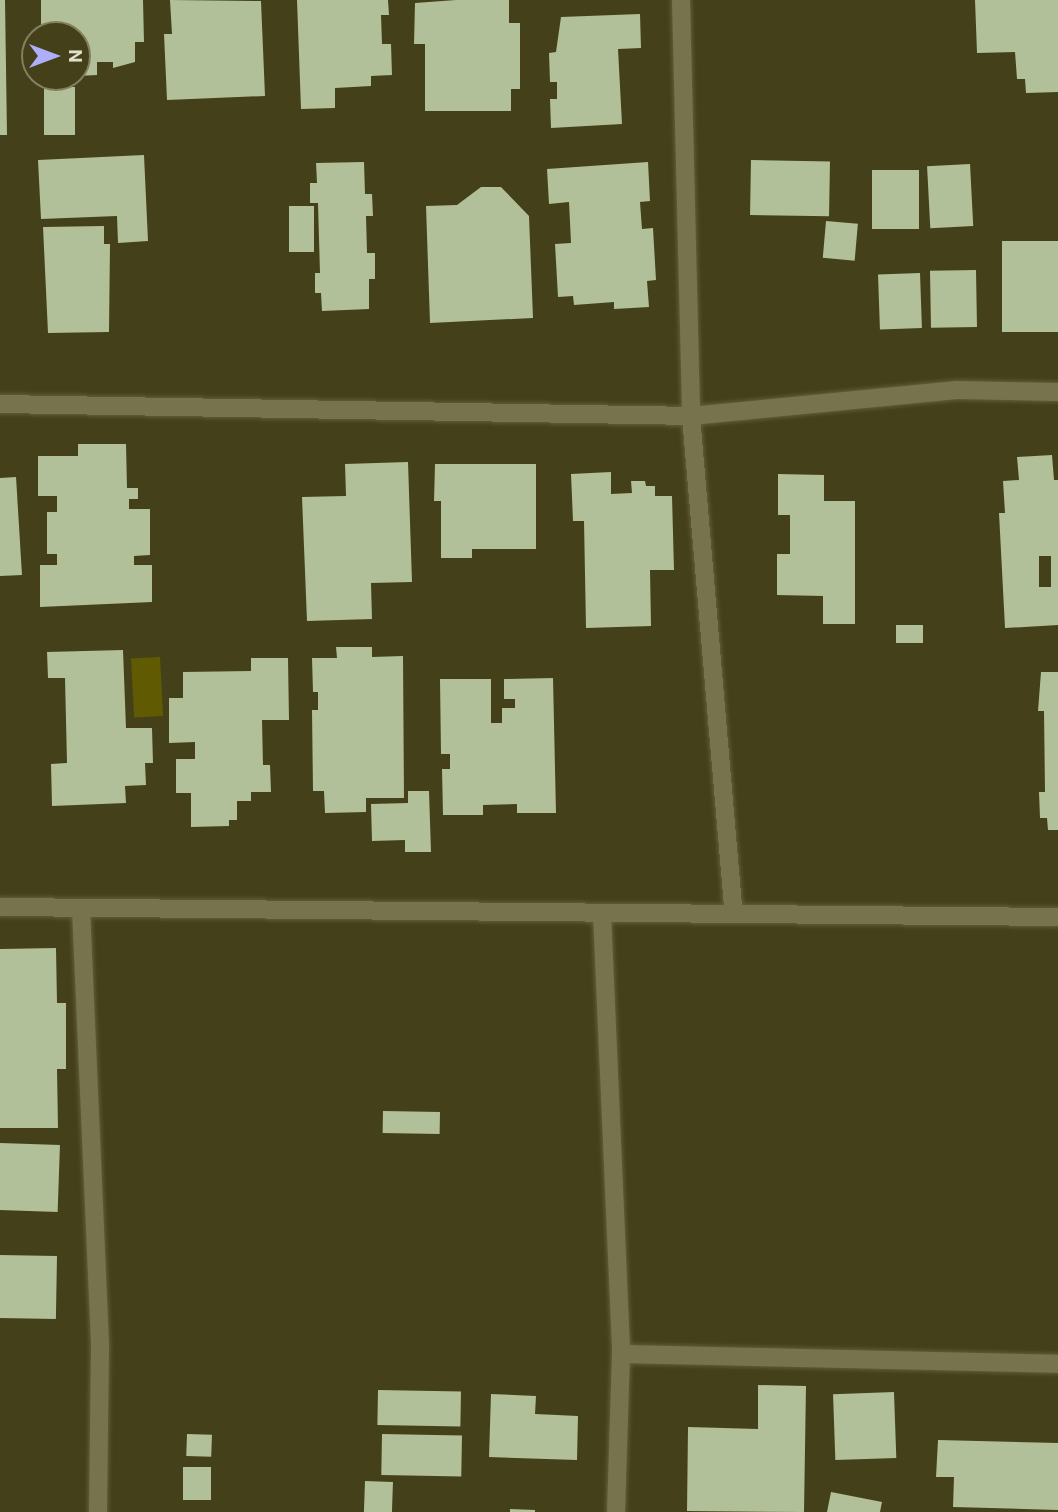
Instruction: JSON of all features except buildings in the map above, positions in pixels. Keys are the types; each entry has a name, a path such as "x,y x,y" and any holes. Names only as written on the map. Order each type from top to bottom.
{"street":[{"path":"681,0 691,416 734,914"},
{"path":"0,404 691,416 957,390 1058,392"},
{"path":"0,908 1058,917"},
{"path":"81,908 100,1347 98,1512"},
{"path":"602,913 621,1354 616,1512"},
{"path":"621,1354 1058,1364"}],"shaded area":[{"path":"160,657 163,716 134,717 131,659"}]}
